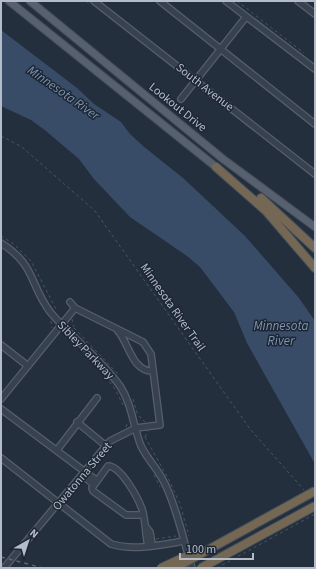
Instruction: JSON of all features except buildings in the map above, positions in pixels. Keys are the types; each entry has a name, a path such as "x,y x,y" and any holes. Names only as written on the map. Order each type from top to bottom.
{"highway":[{"path":"216,167 251,190 315,248"},
{"path":"216,167 266,211 315,268"},
{"path":"175,568 315,491"},
{"path":"201,568 315,506"},
{"path":"161,568 215,545"}],"main road":[{"name":"Lookout Drive","path":"9,1 216,167"},
{"name":"Lookout Drive","path":"30,1 223,159 315,227"},
{"path":"36,1 62,26"}],"street":[{"name":"South Avenue","path":"94,1 314,171"},
{"path":"160,1 315,124"},
{"path":"226,1 315,69"},
{"path":"298,1 315,14"},
{"path":"181,99 246,17"},
{"name":"Sibley Parkway","path":"1,243 13,251 23,261 46,306 108,371 121,387 130,406 144,452 160,474 169,493 181,541 192,568"},
{"path":"70,302 75,308 115,328 143,342 148,347 151,354 153,371 149,371 142,367 134,359 121,334 115,328"},
{"path":"1,399 75,308"},
{"path":"1,345 28,366"},
{"name":"Owatonna Street","path":"4,568 59,504 106,445 115,438 136,428 160,425 153,371"},
{"path":"57,450 77,422 97,398"},
{"path":"1,409 57,450 95,482"},
{"path":"77,422 106,445"},
{"path":"1,458 111,544 129,548 181,541"},
{"path":"143,515 126,515 93,491 92,488 95,482 108,466 116,468 137,499 143,515 150,544"},
{"name":"Sibley Parkway","path":"188,557 196,568"}],"path":[{"path":"237,1 309,57"},
{"name":"Minnesota River Trail","path":"1,136 22,147 91,207 254,434 304,490"},
{"path":"49,318 52,320 52,328 56,332"},
{"path":"94,364 115,389 124,408"},
{"path":"127,432 125,426 129,419"},
{"path":"151,470 162,490"},
{"path":"217,568 315,516"},
{"path":"150,544 177,536 181,541"}],"water":[{"name":"Minnesota River","path":"1,30 77,88 94,104 121,122 130,134 143,146 183,178 245,236 299,298 315,321 315,464 247,343 234,312 200,267 187,256 130,217 94,179 79,159 46,131 31,120 1,106"}],"railway":[{"path":"1,557 43,568"}]}
